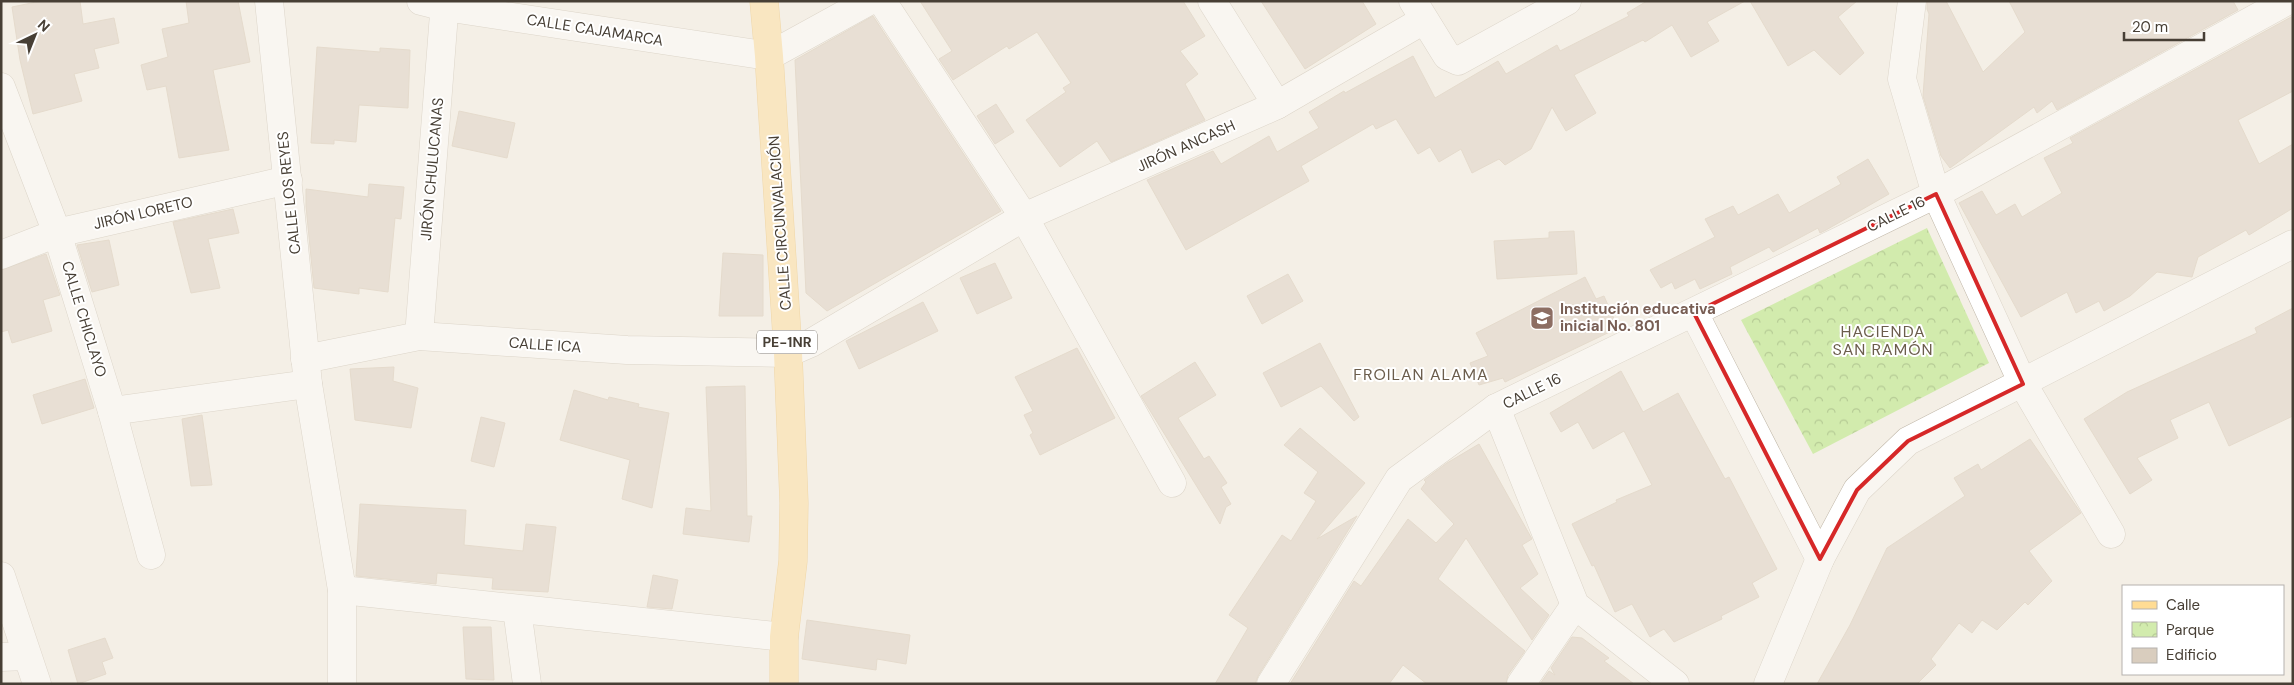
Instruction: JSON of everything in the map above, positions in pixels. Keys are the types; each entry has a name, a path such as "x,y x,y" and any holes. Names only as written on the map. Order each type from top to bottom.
{"main road":[{"name":"CALLE CIRCUNVALACIÓN","path":"764,1 788,353 794,504 793,561 784,638 784,684"}],"street":[{"name":"CALLE LOS REYES","path":"269,1 306,372 342,590 342,684"},
{"path":"769,56 869,1"},
{"path":"882,1 1024,217 1172,483"},
{"path":"1212,1 1277,105"},
{"name":"JIRÓN ANCASH","path":"788,353 811,342 1024,217 1277,105 1418,11 1447,56 1458,61 1567,1"},
{"path":"1912,1 1902,78 1936,194 2024,384 2110,534"},
{"name":"CALLE 16","path":"1270,684 1399,478 1496,408 1936,194 2287,1"},
{"name":"CALLE CAJAMARCA","path":"437,3 769,56"},
{"name":"JIRÓN CHULUCANAS","path":"419,336 437,3"},
{"name":"CALLE CHICLAYO","path":"1,87 57,233 112,411 150,555"},
{"name":"JIRÓN LORETO","path":"1,255 57,233 288,180"},
{"path":"1768,684 1820,560 1857,490 1908,441 2024,384 2293,244"},
{"path":"1694,313 1820,560"},
{"name":"CALLE ICA","path":"112,411 306,372 419,336 627,350 788,353"},
{"path":"1496,408 1575,605 1675,684"},
{"path":"1,576 14,656 38,684"},
{"path":"342,590 784,638"},
{"path":"1521,684 1575,605"},
{"path":"518,609 527,684"}],"highlighted area":[{"path":"1936,194 2023,384 1908,441 1857,490 1820,559 1694,313"}],"green space":[{"path":"1927,228 1989,363 1813,454 1741,320"}],"building":[{"path":"41,1 80,1 83,24 114,18 119,43 94,49 99,68 74,74 82,101 33,114 20,60 12,7"},
{"path":"186,1 238,1 250,62 213,70 229,150 179,158 166,86 147,90 141,65 168,57 162,29 189,23"},
{"path":"920,1 1183,1 1205,36 1180,51 1198,74 1185,84 1205,120 1111,162 1097,141 1060,167 1026,120 1066,92 1063,88 1071,83 1037,32 1009,49 1007,46 953,80 939,59 952,51"},
{"path":"1261,1 1362,1 1376,24 1305,69"},
{"path":"1647,1 1745,1 1707,22 1719,41 1691,57 1672,25 1645,42 1643,40 1574,75 1596,113 1566,131 1552,107 1531,149 1505,165 1499,159 1472,173 1461,149 1439,162 1430,147 1418,154 1396,119 1376,129 1373,124 1301,166 1309,181 1186,250 1147,180 1213,151 1221,164 1269,136 1277,152 1319,128 1309,112 1344,91 1345,93 1413,56 1435,98 1498,61 1506,74 1557,45 1560,51 1629,16 1627,13"},
{"path":"1750,1 1857,1 1838,17 1864,53 1840,75 1814,50 1788,66"},
{"path":"1927,1 1946,1 1983,72 2025,32 2009,1 2233,1 2238,10 2057,110 2052,101 2037,113 2034,107 1950,168 1941,156 1923,96 1929,14"},
{"path":"873,16 1001,211 827,311 806,293 795,60"},
{"path":"2293,16 2293,91 2238,120 2259,164 2293,144 2293,208 2249,235 2246,230 2198,257 2192,277 2157,272 2130,296 2104,311 2099,301 2076,313 2067,292 2021,317 1959,203 1982,191 1996,215 2015,204 2022,217 2062,193 2044,158 2073,143 2070,138"},
{"path":"317,47 380,52 380,48 410,50 408,108 359,105 356,142 334,140 334,144 311,143"},
{"path":"996,104 1014,132 995,144 977,116"},
{"path":"459,111 515,123 507,158 452,146"},
{"path":"1868,159 1889,194 1826,230 1820,233 1818,228 1773,252 1769,247 1730,267 1732,274 1700,289 1695,279 1675,289 1672,282 1661,288 1650,270 1715,237 1705,219 1733,206 1738,215 1778,194 1789,213 1841,184 1837,177"},
{"path":"369,184 404,187 401,219 395,218 388,292 359,288 359,294 314,288 306,189 368,197"},
{"path":"233,209 239,233 208,239 220,288 191,293 173,222"},
{"path":"1574,231 1577,274 1497,279 1494,241 1549,238 1549,232"},
{"path":"109,240 119,285 92,292 77,245"},
{"path":"723,253 763,255 763,316 719,316"},
{"path":"46,254 60,295 43,300 52,331 12,343 8,330 1,332 1,270"},
{"path":"995,263 1012,298 977,314 960,278"},
{"path":"1288,274 1303,301 1262,324 1247,296"},
{"path":"1585,277 1596,299 1604,296 1618,328 1505,382 1503,378 1479,385 1470,363 1488,356 1476,333"},
{"path":"923,302 938,331 859,369 846,341"},
{"path":"2293,308 2293,416 2229,446 2209,402 2170,420 2178,438 2137,458 2152,480 2130,494 2084,419 2127,392 2257,333 2255,328"},
{"path":"1320,343 1359,417 1354,421 1321,386 1281,407 1263,373"},
{"path":"1077,348 1115,418 1040,455 1030,435 1033,433 1024,415 1033,411 1015,377"},
{"path":"1195,362 1216,395 1178,418 1204,459 1209,456 1227,483 1221,487 1231,504 1226,507 1220,524 1141,396"},
{"path":"394,367 393,381 418,388 411,428 355,420 350,369"},
{"path":"1621,371 1643,412 1678,393 1725,479 1729,477 1777,569 1752,583 1759,597 1721,616 1722,619 1674,642 1664,629 1650,637 1632,604 1615,612 1594,565 1592,566 1572,524 1617,502 1616,500 1652,485 1624,431 1593,449 1578,422 1561,432 1550,413"},
{"path":"85,379 94,408 42,424 33,395"},
{"path":"745,386 747,516 752,516 749,542 683,534 686,508 711,511 706,387"},
{"path":"574,390 608,400 609,397 639,404 638,407 669,413 652,508 622,499 630,460 560,440"},
{"path":"202,415 212,485 191,486 182,419"},
{"path":"481,417 505,423 494,467 471,461"},
{"path":"1300,428 1365,483 1317,539 1357,516 1258,676 1255,684 1215,684 1248,628 1229,615 1282,535 1291,541 1316,501 1304,493 1318,472 1284,445"},
{"path":"2030,439 2081,513 2029,551 2052,581 2028,605 2025,602 1997,630 1982,620 1972,633 1959,623 1931,659 1936,665 1917,684 1817,684 1850,625 1887,548 1965,496 1954,478 1978,464 1981,470"},
{"path":"1479,444 1532,539 1522,545 1538,574 1520,588 1549,615 1532,640 1466,538 1438,579 1525,651 1508,675 1506,684 1427,684 1403,665 1389,684 1290,684 1354,581 1361,586 1408,519 1436,543 1454,524 1421,489 1426,482 1424,480 1447,463"},
{"path":"360,504 466,510 464,545 523,551 526,524 556,527 548,592 492,589 493,578 437,573 436,584 356,576"},
{"path":"653,575 678,580 672,609 647,607"},
{"path":"807,620 910,635 906,664 877,659 876,670 802,659"},
{"path":"463,627 491,627 494,680 466,679"},
{"path":"1572,637 1582,638 1609,658 1604,661 1634,684 1540,684 1549,671 1555,675 1551,668"},
{"path":"105,638 113,658 102,662 106,674 78,684 68,650"}],"place":[{"name":"Institución educativa inicial No. 801","path":"1542,318"}],"district":[{"name":"HACIENDA SAN RAMÓN","path":"1883,340"},
{"name":"FROILAN ALAMA","path":"1421,374"}]}
